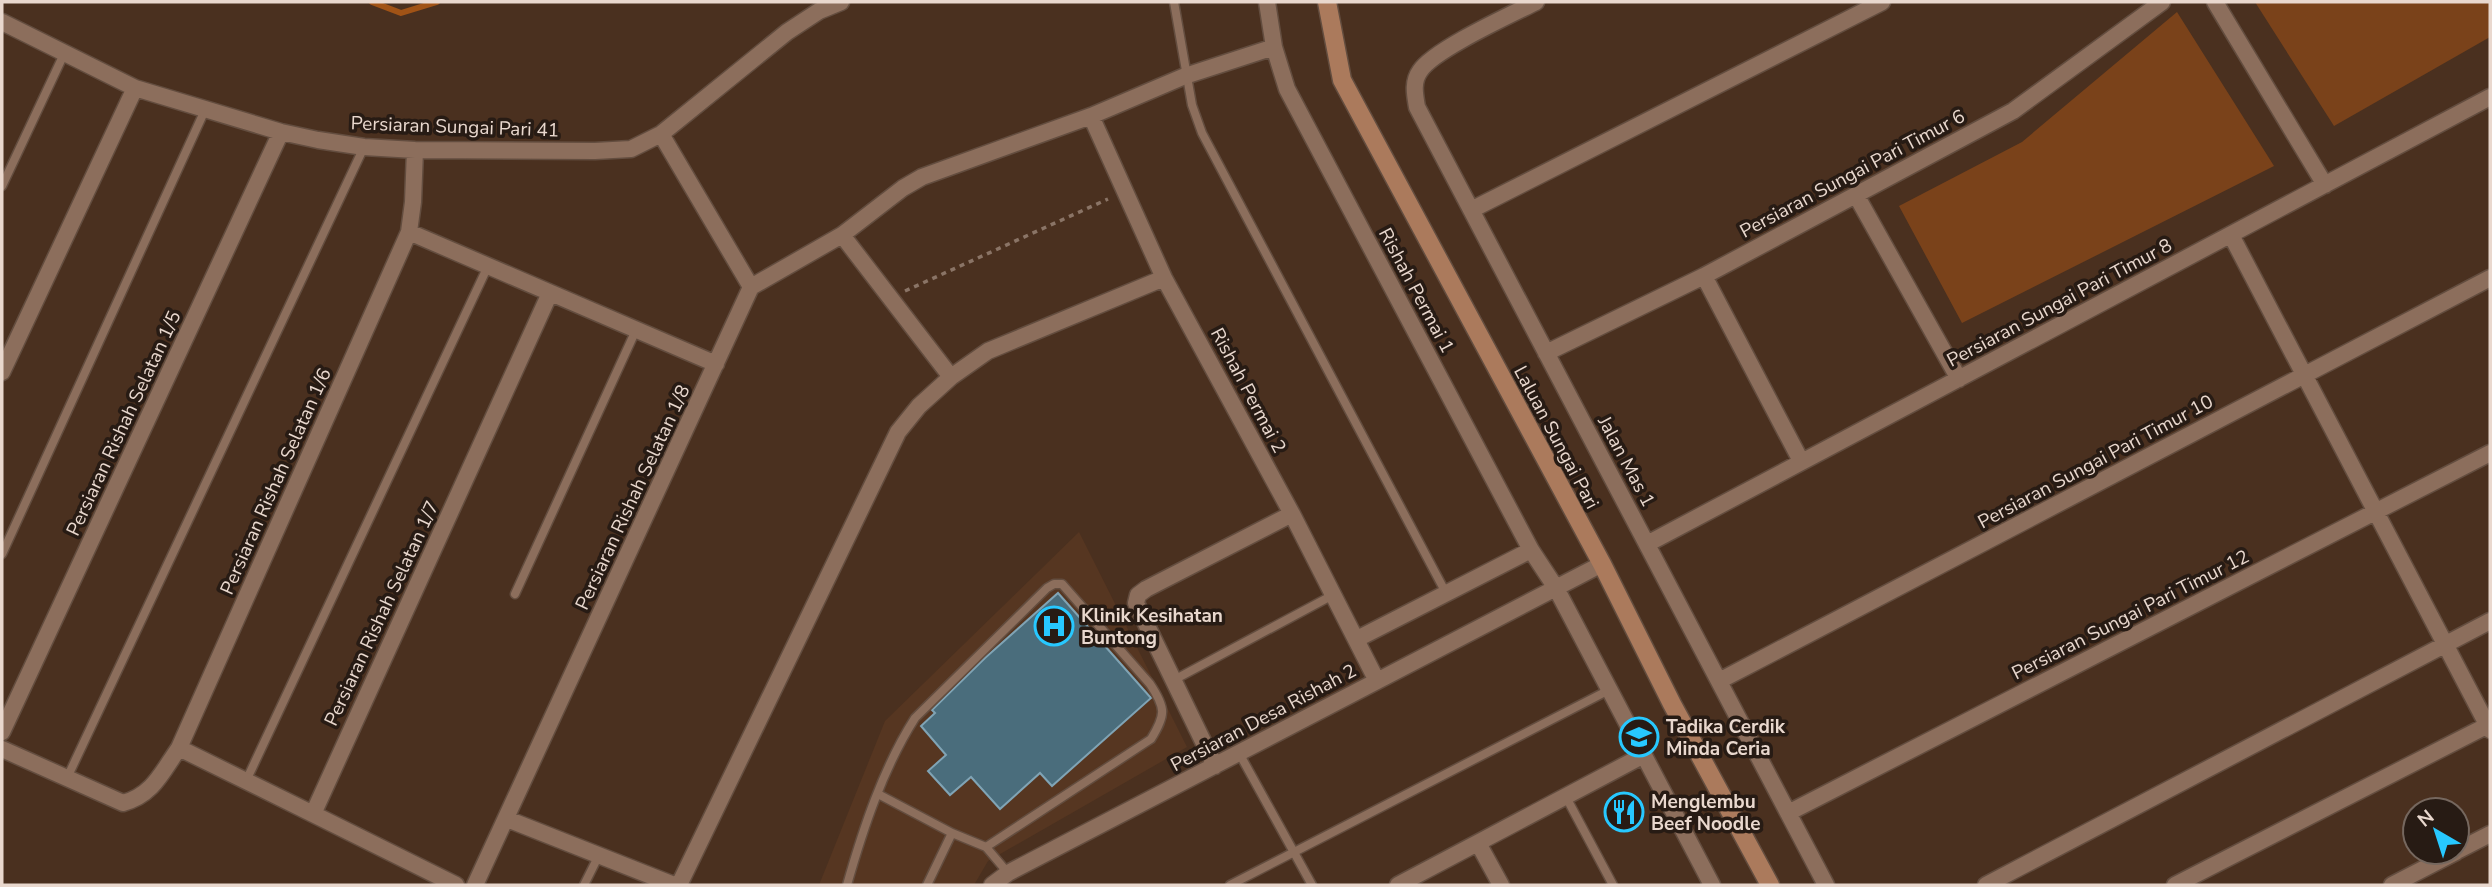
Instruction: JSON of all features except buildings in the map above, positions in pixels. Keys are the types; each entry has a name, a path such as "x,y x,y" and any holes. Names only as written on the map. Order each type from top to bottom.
{"main road":[{"name":"Laluan Sungai Pari","path":"1327,2 1342,80 1602,564 1672,704 1770,885"}],"street":[{"name":"Persiaran Sungai Pari 41","path":"2,22 135,88 281,132 363,147 595,152 631,149 661,134 788,33 819,11 841,2"},
{"name":"Rishah Permai 1","path":"1267,2 1273,47 1287,89 1531,550 1556,588 1712,885"},
{"name":"Jalan Mas 1","path":"1536,2 1432,57 1419,72 1414,89 1417,107 1826,885"},
{"path":"1471,210 1881,2"},
{"name":"Persiaran Sungai Pari Timur 6","path":"1546,353 1704,276 2013,111 2162,2"},
{"path":"2215,2 2325,185"},
{"path":"661,134 751,287 842,235 903,188 922,177 1091,116 1185,76 1273,47"},
{"path":"2,372 135,88"},
{"name":"Persiaran Sungai Pari Timur 8","path":"1647,544 2490,97"},
{"name":"Rishah Permai 2","path":"1091,116 1164,278 1292,514 1377,681"},
{"name":"Persiaran Rishah Selatan 1/5","path":"2,732 281,132"},
{"name":"Persiaran Rishah Selatan 1/6","path":"67,778 123,803 138,799 150,789 178,748 409,232 415,150"},
{"path":"1856,195 1959,379"},
{"path":"409,232 716,364"},
{"path":"842,235 951,377"},
{"path":"2175,885 2489,727 2231,235"},
{"path":"1704,276 1801,461"},
{"path":"506,819 676,885 898,432 919,406 951,377 988,351 1164,278"},
{"name":"Persiaran Sungai Pari Timur 10","path":"1719,681 2490,278"},
{"name":"Persiaran Rishah Selatan 1/8","path":"475,885 751,287"},
{"name":"Persiaran Rishah Selatan 1/7","path":"313,814 551,293"},
{"name":"Persiaran Sungai Pari Timur 12","path":"1788,813 2490,453"},
{"path":"1215,766 1138,612 1138,595 1292,514"},
{"path":"1357,639 1531,550"},
{"name":"Persiaran Desa Rishah 2","path":"992,885 1008,873 1602,564"},
{"path":"1986,885 2490,621"},
{"path":"178,748 456,885"},
{"path":"2,749 67,778"},
{"path":"1398,885 1642,756"},
{"path":"2471,844 2490,834"},
{"path":"1478,843 1501,885"},
{"path":"2392,885 2429,866"}],"lane":[{"path":"1174,2 1185,76 1202,133 1446,593"},
{"path":"2,186 64,54"},
{"path":"2,554 205,110"},
{"path":"67,778 363,147"},
{"path":"246,781 488,266"},
{"path":"514,594 636,330"},
{"path":"847,885 878,794 900,742 915,718 1047,587 1054,583 1062,584 1150,684 1162,702 1163,720 1151,739 986,847"},
{"path":"1172,681 1334,594"},
{"path":"1230,885 1609,690"},
{"path":"1239,753 1312,885"},
{"path":"878,794 952,833 986,847 1008,873"},
{"path":"1566,797 1613,885"},
{"path":"927,885 952,833"},
{"path":"584,885 598,855"}],"path":[{"path":"890,297 1126,192"}],"shaded area":[{"path":"2255,2 2490,2 2490,37 2334,126"},
{"path":"2177,12 2274,166 1962,323 1899,206 2022,142"},
{"name":"Klinik Kesihatan Buntong","path":"1079,532 1187,747 988,861 974,885 819,885 885,721"}],"waterway":[{"path":"372,2 401,13 437,2"}],"place":[{"name":"Klinik Kesihatan Buntong","path":"1054,626"},
{"name":"Tadika Cerdik Minda Ceria","path":"1639,737"},
{"name":"Menglembu Beef Noodle","path":"1624,812"}]}
